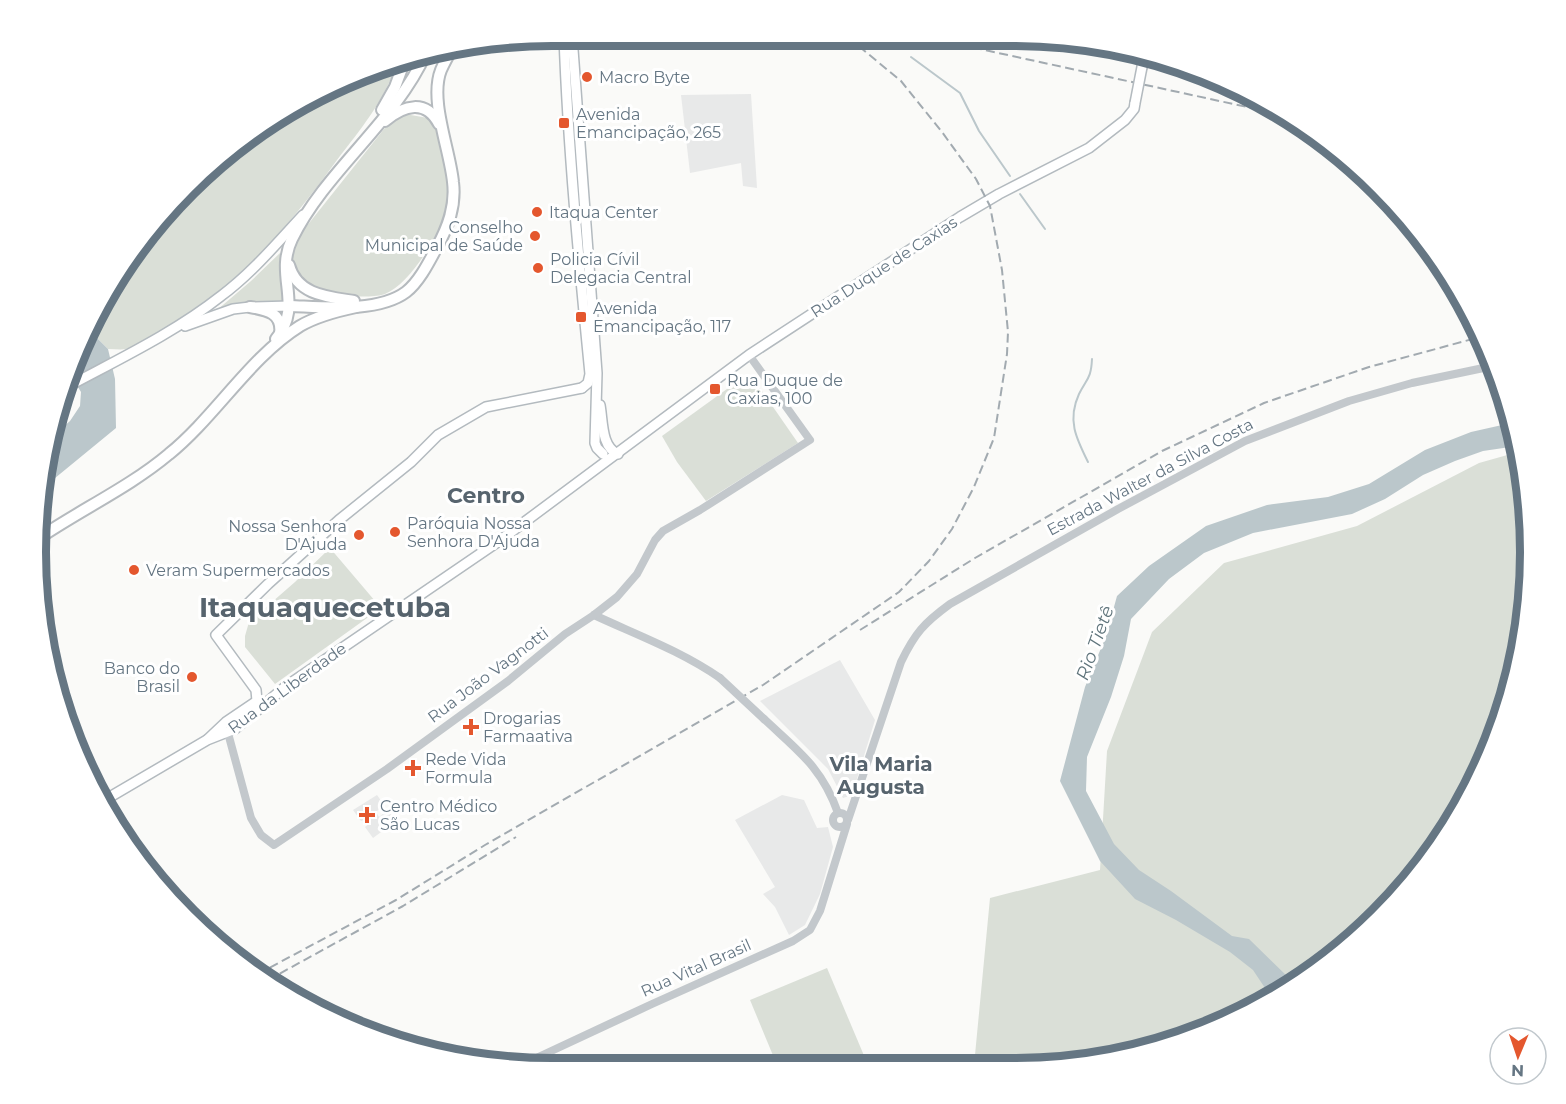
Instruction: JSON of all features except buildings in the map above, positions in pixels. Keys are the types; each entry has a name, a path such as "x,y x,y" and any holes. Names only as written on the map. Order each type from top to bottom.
{"main road":[{"path":"207,740 226,722 256,701 256,690 216,635 268,584 339,520 411,462 438,435 471,414 486,407 582,388 588,383 590,374 579,257 565,46"},
{"path":"573,46 597,388 607,445 611,451 618,454"},
{"path":"47,533 167,456 212,413 263,357 291,332 307,322 332,312 377,304 406,292 444,234 450,218 453,192 439,99 440,71 447,57"},
{"name":"Rua Duque de Caxias","path":"596,469 749,355 960,217 999,194 1089,148 1125,120 1134,109 1143,63"},
{"path":"76,382 169,332 242,279 314,204 407,87 420,64"},
{"path":"369,134 401,70"},
{"path":"369,134 399,110 415,107 430,112 443,131"},
{"path":"263,357 288,321 290,306 285,265 287,253 293,237 314,204"},
{"path":"287,253 295,279 303,288 324,295 377,304"},
{"path":"169,332 222,311 250,307 356,307"},
{"path":"250,307 266,309 276,316 280,326 279,335"},
{"path":"582,388 591,395 595,427"},
{"path":"597,388 595,442 603,454 618,454"},
{"path":"596,469 603,454"},
{"name":"Rua da Liberdade","path":"110,797 207,740 228,733 285,687 499,541 596,469"},
{"path":"256,690 270,693 285,687"},
{"path":"228,733 232,724 246,713 248,708"}],"street":[{"name":"Rua João Vagnotti","path":"228,733 251,818 261,835 274,845 387,769 507,681 627,587 637,574 655,540 663,531 810,440 749,355"},
{"name":"Estrada Walter da Silva Costa","path":"912,639 928,620 950,604 1118,509 1245,441 1349,401 1412,382 1484,368"},
{"path":"594,615 677,652 720,678 818,772 839,813 847,816 847,822 840,827 836,826 833,819 839,813"},
{"name":"Rua Vital Brasil","path":"538,1057 793,941 810,930 820,911 847,822 901,662 912,639"},
{"name":"Rua Vital Brasil","path":"839,813 856,796"},
{"name":"Rua Vital Brasil","path":"836,826 839,851"}],"shaded area":[{"path":"394,72 371,114 299,210 258,256 212,298 186,316 130,348 108,349 95,336 114,299 151,244 195,195 244,151 299,114 359,85"},
{"path":"751,94 757,188 743,186 741,163 690,173 681,95"},
{"path":"405,114 428,118 438,131 451,188 445,216 438,232 407,277 396,288 385,294 378,296 345,295 307,286 296,276 291,265 292,253 298,237 384,129"},
{"path":"280,253 289,304 217,310 251,281"},
{"path":"95,336 108,349 115,379 116,428 52,481 62,428 80,406 81,392 76,383"},
{"path":"748,378 755,381 798,443 706,501 677,462 662,436 738,381"},
{"path":"1503,425 1509,447 1483,451 1455,461 1423,475 1385,499 1352,514 1253,533 1204,553 1169,579 1131,619 1124,656 1111,697 1087,757 1086,791 1114,844 1139,870 1232,936 1249,939 1288,977 1267,990 1253,970 1230,952 1135,899 1100,861 1060,781 1085,687 1106,636 1117,596 1149,566 1206,526 1267,505 1328,497 1369,484 1425,450 1471,432"},
{"path":"1510,454 1520,552 1510,651 1493,714 1467,776 1434,833 1394,885 1347,932 1322,953 1267,990 1207,1019 1176,1031 1113,1048 1047,1056 969,1058 975,1055 990,898 1100,870 1107,751 1152,632 1224,563 1357,526 1479,463"},
{"path":"330,548 381,608 275,684 245,647 249,622"},
{"path":"840,660 875,720 852,795 843,798 828,769 760,701"},
{"name":"Centro Médico São Lucas","path":"377,795 384,805 376,812 379,817 388,810 396,821 373,838 365,827 370,823 368,818 361,821 353,810"},
{"path":"782,795 804,800 817,828 828,827 833,847 820,894 805,925 789,935 775,907 763,894 775,887 735,820"},
{"path":"827,968 865,1058 774,1058 750,1000"}],"waterway":[{"path":"911,57 960,93 979,131 1010,176"},
{"path":"1020,194 1045,229"},
{"path":"1088,462 1074,429 1073,421 1075,403 1090,375 1092,359"}],"railway":[{"path":"267,969 396,900 485,845 763,685 899,592 929,561 952,529 974,487 994,438 1007,354 1008,332 1002,270 990,206 976,179 901,81 858,46"},
{"path":"966,46 1258,109"},
{"path":"860,630 975,558 1162,451 1264,403 1369,367 1472,339"},
{"path":"276,975 403,906 516,837"}],"place":[{"name":"Macro Byte","path":"587,77"},
{"name":"Avenida Emancipação, 265","path":"564,123"},
{"name":"Itaqua Center","path":"537,212"},
{"name":"Conselho Municipal de Saúde","path":"535,236"},
{"name":"Policia Cívil Delegacia Central","path":"538,268"},
{"name":"Avenida Emancipação, 117","path":"581,317"},
{"name":"Rua Duque de Caxias, 100","path":"715,389"},
{"name":"Paróquia Nossa Senhora D'Ajuda","path":"395,532"},
{"name":"Nossa Senhora D'Ajuda","path":"359,535"},
{"name":"Veram Supermercados","path":"134,570"},
{"name":"Banco do Brasil","path":"192,677"},
{"name":"Drogarias Farmaativa","path":"471,727"},
{"name":"Rede Vida Formula","path":"413,768"},
{"name":"Centro Médico São Lucas","path":"367,815"}],"district":[{"name":"Centro","path":"486,495"},
{"name":"Itaquaquecetuba","path":"325,607"},
{"name":"Vila Maria Augusta","path":"881,776"}],"water label":[{"name":"Rio Tietê","path":"1095,643"}]}
